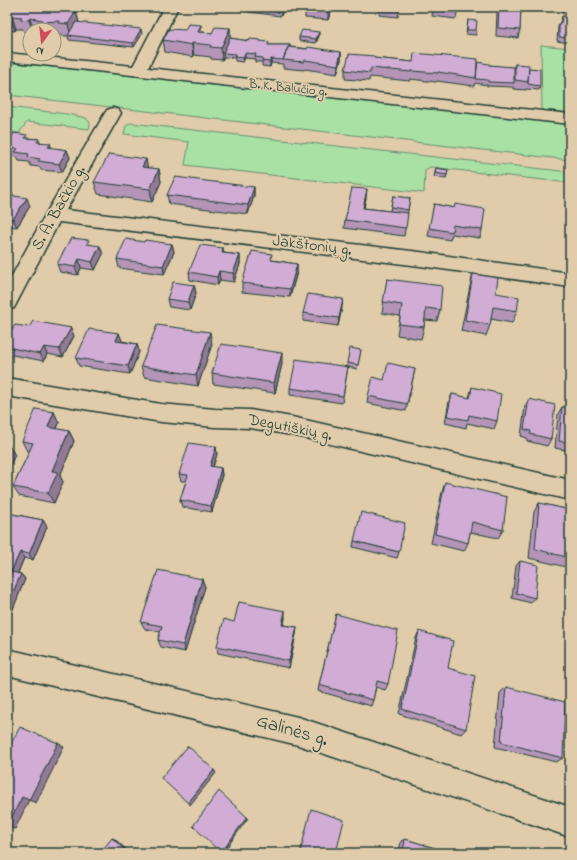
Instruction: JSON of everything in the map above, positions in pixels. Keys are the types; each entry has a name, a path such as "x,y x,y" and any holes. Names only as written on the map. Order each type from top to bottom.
{"street":[{"path":"138,72 171,7"},
{"name":"B. K. Balučio g.","path":"7,56 138,72 570,119"},
{"name":"S. A. Bačkio g.","path":"7,303 54,215 113,113"},
{"name":"Jakštonių g.","path":"54,215 420,259 570,280"},
{"name":"Degutiškių g.","path":"7,387 161,412 215,418 250,419 292,426 570,490"},
{"name":"Galinės g.","path":"7,662 298,731 570,822"}],"green space":[{"path":"541,45 570,48 570,113 542,110"},
{"path":"7,62 570,124 570,160 7,95"},
{"path":"7,107 67,114 86,118 90,123 89,129 27,122 19,133 7,132"},
{"path":"130,123 570,172 570,183 430,167 425,170 424,193 185,165 189,142 124,134 126,126"}],"building":[{"path":"11,7 72,8 70,11 76,11 68,24 62,23 60,21 41,22 43,20 30,18 29,20 20,19 22,17 12,16 11,19 7,18 7,13"},
{"path":"306,7 330,7 328,12 305,10"},
{"path":"433,7 458,7 457,10"},
{"path":"499,7 521,7 520,30 498,28"},
{"path":"570,7 570,9 563,8"},
{"path":"562,16 570,17 570,38 559,37 559,23 561,23"},
{"path":"468,20 477,21 476,30 467,30"},
{"path":"76,22 141,29 133,43 68,35"},
{"path":"188,24 201,25 198,32 212,33 215,27 230,28 221,48 210,47 211,45 192,43 192,45 163,40 169,29 185,30"},
{"path":"302,30 319,32 316,39 299,37"},
{"path":"230,38 249,41 250,39 260,40 269,42 268,45 290,45 283,60 271,59 270,62 262,61 263,58 255,57 256,54 245,53 243,58 235,57 236,54 223,53"},
{"path":"288,47 307,49 308,47 341,52 338,65 305,60 304,62 283,60"},
{"path":"414,53 478,59 476,78 438,72 411,72 371,68 370,73 345,70 349,54 413,62"},
{"path":"477,62 489,65 514,67 514,83 488,82 488,80 476,79"},
{"path":"515,64 529,65 528,82 515,80"},
{"path":"529,68 540,69 540,86 528,84"},
{"path":"14,133 27,135 25,138 39,139 37,142 50,143 48,147 67,150 59,164 38,161 40,159 28,157 29,154 15,152 18,149 7,147 7,144"},
{"path":"109,154 146,159 142,167 159,169 150,189 94,182"},
{"path":"436,168 448,170 447,175 435,173"},
{"path":"175,177 254,187 248,205 167,195"},
{"path":"352,188 367,189 363,208 408,213 406,228 345,220"},
{"path":"7,190 11,191 8,195 27,198 13,219 7,218"},
{"path":"393,196 410,198 408,210 391,207"},
{"path":"434,204 454,208 455,204 485,209 482,230 453,225 452,232 429,228"},
{"path":"71,238 89,240 87,244 100,246 92,262 79,259 75,267 57,264"},
{"path":"126,239 172,244 163,266 117,259"},
{"path":"200,245 223,248 222,253 240,255 233,273 219,271 217,277 189,272"},
{"path":"252,251 272,254 271,260 297,264 290,289 242,283"},
{"path":"473,274 498,278 496,293 519,297 517,311 493,307 490,325 465,320"},
{"path":"387,279 442,286 440,310 426,308 424,327 399,324 402,305 383,302"},
{"path":"173,282 194,285 188,302 167,299"},
{"path":"308,294 343,299 339,318 303,313"},
{"path":"33,321 71,328 59,349 44,347 40,354 7,347 7,338 15,325 29,327"},
{"path":"157,325 210,332 196,375 141,366"},
{"path":"89,329 119,333 116,341 137,344 128,366 76,358"},
{"path":"221,344 282,353 274,383 212,373"},
{"path":"350,348 361,350 358,365 347,363"},
{"path":"296,359 348,367 343,396 290,388"},
{"path":"388,363 415,369 407,404 368,396 373,377 384,380"},
{"path":"472,387 501,394 497,421 469,415 468,420 447,416 452,394 470,398"},
{"path":"529,399 555,405 551,439 530,434 531,431 524,429"},
{"path":"562,407 570,408 570,443 559,441"},
{"path":"36,409 54,412 48,427 69,431 52,471 58,472 48,493 13,487 33,443 22,441"},
{"path":"189,443 216,447 210,466 221,468 211,506 180,500 188,475 179,474"},
{"path":"445,482 507,497 503,530 472,522 468,543 435,534"},
{"path":"539,503 570,510 570,558 535,549"},
{"path":"361,512 405,523 399,552 354,541"},
{"path":"7,513 43,520 29,554 20,552 11,572 21,574 7,606"},
{"path":"520,561 538,565 535,598 516,593"},
{"path":"158,570 202,579 183,645 158,640 162,626 141,622"},
{"path":"239,602 285,611 282,625 297,627 289,661 217,646 224,619 234,622"},
{"path":"336,614 398,631 388,684 377,681 373,700 319,685"},
{"path":"419,631 453,641 448,668 475,676 466,729 402,709"},
{"path":"506,687 565,702 563,758 501,742"},
{"path":"20,727 58,743 29,800 22,797 7,826 7,751"},
{"path":"188,746 214,770 188,803 161,778"},
{"path":"219,791 247,817 221,853 193,826"},
{"path":"311,809 344,820 336,853 300,853"},
{"path":"112,838 128,853 100,853"},
{"path":"405,839 451,853 403,853"}]}
